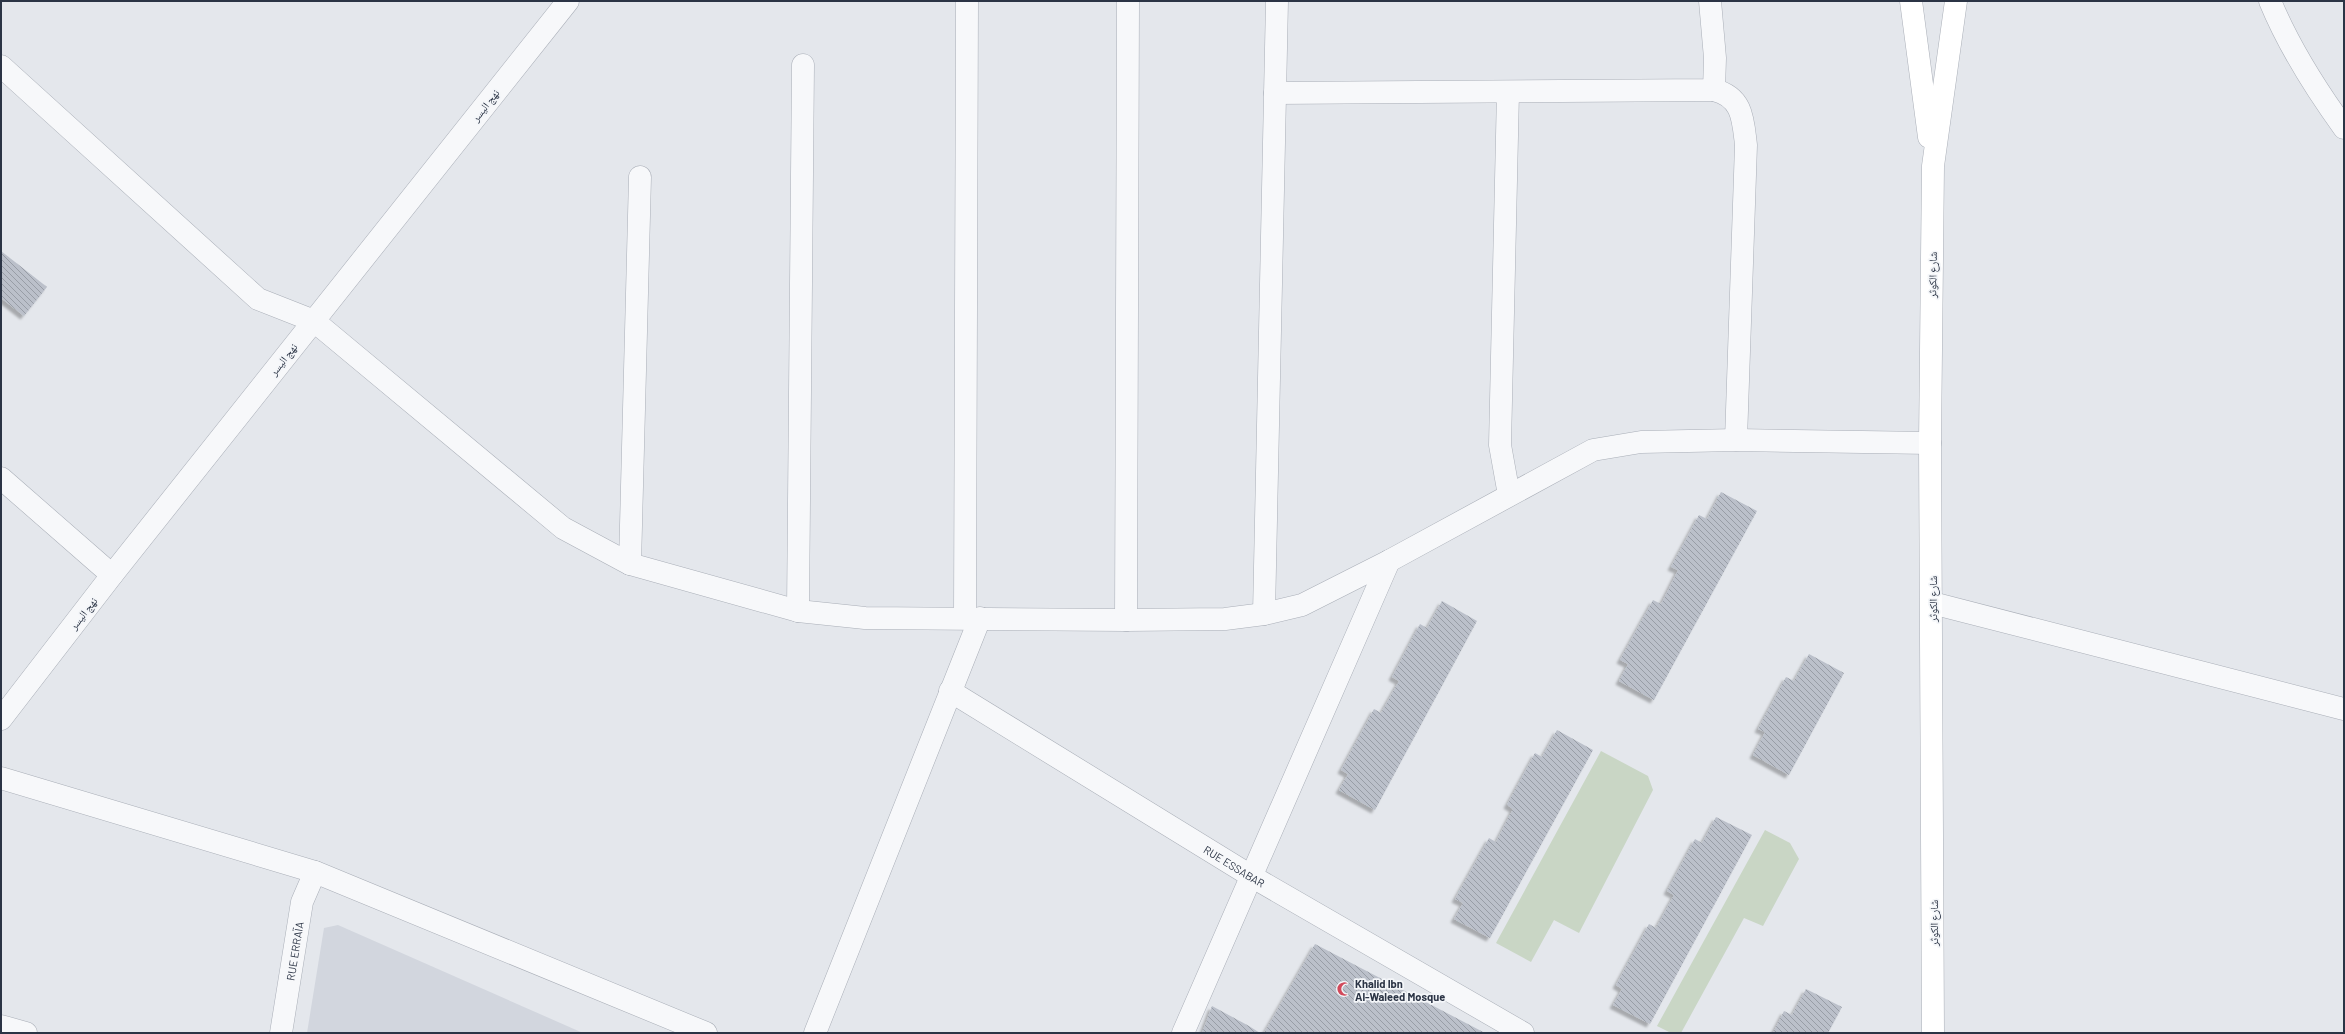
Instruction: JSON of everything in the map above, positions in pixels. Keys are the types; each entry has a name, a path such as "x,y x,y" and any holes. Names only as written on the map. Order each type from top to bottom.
{"main road":[{"name":"شارع الكوثر","path":"1911,1 1933,166"},
{"name":"شارع الكوثر","path":"1933,1033 1930,442 1933,166 1956,1"}],"street":[{"name":"نهج اليسر","path":"1,719 112,575 568,1"},
{"path":"815,1033 950,691 972,618 968,1"},
{"path":"1126,620 1128,1"},
{"path":"1264,614 1277,1"},
{"path":"1710,1 1715,58 1714,90"},
{"path":"2270,1 2281,26 2315,88 2344,128"},
{"path":"1,66 258,299 314,321 563,528 630,564 798,611 865,618 1225,620 1302,606 1389,561 1592,450 1641,442 1736,440 1930,442"},
{"path":"798,611 803,66"},
{"path":"1275,93 1714,90 1726,93 1737,103 1743,121 1746,145 1736,440"},
{"path":"1508,92 1500,445 1508,495"},
{"path":"630,564 640,177"},
{"path":"1,478 112,575"},
{"path":"1182,1033 1389,561"},
{"path":"1932,603 2344,709"},
{"name":"RUE ESSABAR","path":"950,691 1251,876 1523,1033"},
{"path":"1,778 315,872 706,1033"},
{"name":"RUE ERRAÏA","path":"281,1033 302,902 315,872"},
{"path":"1,1026 26,1033"}],"shaded area":[{"path":"338,925 583,1033 307,1033 324,928"}],"green space":[{"path":"1601,751 1648,776 1653,790 1579,933 1554,920 1531,962 1496,943"},
{"path":"1765,830 1790,843 1799,859 1763,926 1744,918 1681,1033 1671,1033 1657,1026"}],"building":[{"path":"1,251 47,287 24,316 1,298"},
{"path":"1721,492 1757,511 1654,700 1619,681 1628,664 1620,660 1653,600 1661,604 1678,570 1671,567 1699,515 1707,519"},
{"path":"1442,601 1477,621 1375,810 1339,790 1348,774 1341,770 1374,709 1381,713 1399,681 1392,677 1420,624 1427,628"},
{"path":"1809,654 1844,673 1789,775 1753,755 1765,732 1758,729 1786,677 1794,681"},
{"path":"1557,730 1593,750 1490,938 1454,919 1463,903 1455,899 1489,838 1496,842 1513,809 1507,805 1535,753 1542,757"},
{"path":"1716,817 1752,835 1650,1024 1613,1005 1622,989 1616,985 1649,924 1656,928 1674,895 1667,891 1695,839 1702,843"},
{"name":"Khalid Ibn Al-Waleed Mosque","path":"1315,944 1485,1033 1264,1033"},
{"path":"1806,989 1842,1007 1828,1033 1773,1033 1784,1011 1792,1015"},
{"path":"1212,1006 1249,1026 1260,1033 1202,1033"}],"place":[{"name":"Khalid Ibn Al-Waleed Mosque","path":"1344,989"}]}
